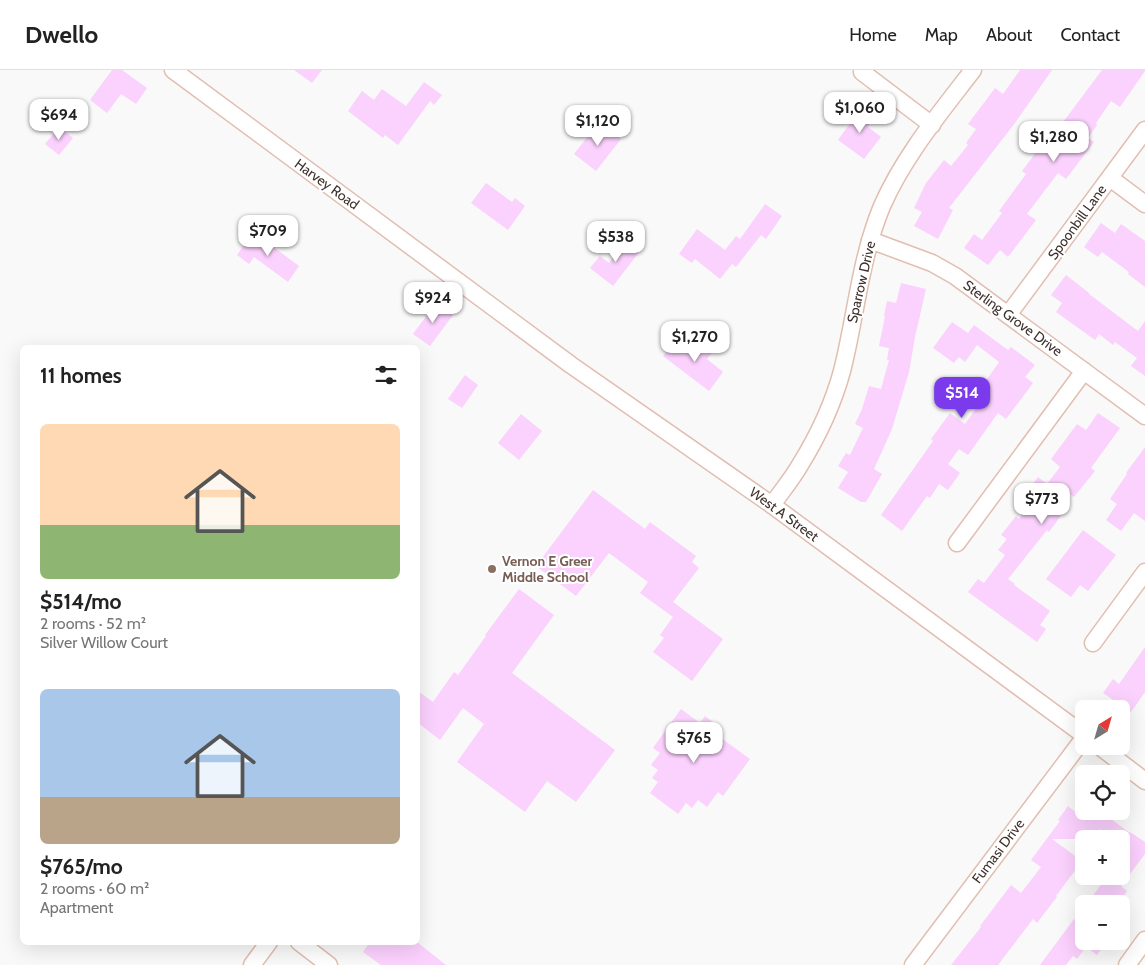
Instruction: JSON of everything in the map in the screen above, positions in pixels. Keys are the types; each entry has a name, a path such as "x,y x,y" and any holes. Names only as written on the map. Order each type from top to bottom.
{"street":[{"name":"Harvey Road","path":"173,70 480,298"},
{"name":"Sparrow Drive","path":"772,505 804,460 830,407 841,373 862,267 883,205 902,168 973,70"},
{"path":"862,72 932,125"},
{"name":"Spoonbill Lane","path":"1008,315 1145,130"},
{"path":"1110,178 1145,204"},
{"name":"Sterling Grove Drive","path":"870,240 932,263 955,276 1145,416"},
{"name":"West A Street","path":"480,298 578,370 772,505 1075,730"},
{"path":"957,543 1084,371"},
{"path":"1093,643 1145,572"},
{"name":"Fumasi Drive","path":"913,965 1075,749"},
{"path":"1110,755 1145,781"},
{"path":"1126,965 1145,940"},
{"path":"252,965 268,945"},
{"path":"303,945 330,965"}],"building":[{"path":"112,70 122,70 147,88 136,104 121,94 107,113 90,100"},
{"path":"294,70 322,70 312,83"},
{"path":"1020,70 1052,70 1015,123 949,208 953,210 938,239 914,226 922,212 914,208 926,183 944,160 951,166 968,145 966,143 976,129 968,124 995,88 1003,94"},
{"path":"1102,70 1145,71 1120,107 1111,101 1088,138 1094,142 1066,179 1058,173 1027,214 1036,220 1008,257 1000,250 988,265 964,248 974,234 982,240 1002,213 999,211 1026,174 1022,171 1043,143 1046,145"},
{"path":"424,82 442,95 434,105 430,101 398,145 385,135 383,138 348,111 362,91 374,100 382,89 406,106"},
{"path":"862,107 875,117 868,127 881,137 864,159 838,140"},
{"path":"599,122 621,139 596,171 574,154"},
{"path":"59,127 73,138 59,155 45,144"},
{"path":"486,183 512,202 515,198 525,206 508,230 471,203"},
{"path":"765,204 782,216 766,239 761,235 736,267 732,264 720,279 695,259 692,263 679,254 697,229 725,250 736,236 740,239"},
{"path":"1101,223 1115,233 1121,224 1145,241 1145,287 1128,274 1129,272 1102,252 1098,257 1084,247"},
{"path":"253,232 299,266 288,282 254,257 249,264 237,255"},
{"path":"625,240 640,251 613,286 590,268 600,256 609,263"},
{"path":"1066,275 1138,331 1145,321 1145,376 1131,366 1137,358 1115,342 1113,345 1099,334 1095,340 1056,312 1062,303 1051,295"},
{"path":"901,283 926,289 909,372 892,429 874,469 882,474 866,502 861,502 838,488 848,472 838,466 846,453 850,455 863,428 855,424 869,386 881,389 889,360 887,360 889,348 879,346 884,315 887,301 896,303"},
{"path":"436,303 453,315 430,346 413,334"},
{"path":"952,322 968,333 974,325 1008,350 1011,347 1035,365 1025,377 1033,383 1006,419 998,413 968,455 959,449 948,464 960,473 948,490 939,484 930,498 927,496 902,531 881,515 933,441 931,439 950,413 965,424 980,403 974,398 999,362 977,345 965,362 959,357 954,363 933,348"},
{"path":"677,338 695,352 703,341 715,349 707,359 723,372 709,391 663,356"},
{"path":"465,375 478,385 462,408 448,399"},
{"path":"1098,413 1120,428 1091,468 1095,471 1074,497 1067,492 1055,509 1062,514 1049,532 1047,530 1008,579 1050,611 1040,625 1046,629 1037,642 968,592 978,579 984,583 1005,555 998,550 1007,539 1001,535 1016,516 1019,519 1032,501 1025,495 1038,477 1047,484 1060,467 1051,459 1077,424 1086,430"},
{"path":"521,414 542,431 519,460 498,443"},
{"path":"1145,447 1145,521 1134,513 1121,531 1106,520 1117,504 1110,499"},
{"path":"593,490 645,529 650,522 696,556 692,562 699,568 673,602 723,639 692,681 653,652 664,638 660,635 673,617 640,593 648,582 609,553 576,596 536,566"},
{"path":"1083,530 1116,555 1088,591 1080,585 1071,597 1046,579"},
{"path":"519,589 554,615 512,673 615,750 576,802 547,781 525,812 457,762 484,724 463,708 440,740 420,725 420,692 433,702 454,672 458,675"},
{"path":"1145,647 1145,692 1131,712 1130,700 1113,700 1103,693 1113,679 1119,684"},
{"path":"681,709 700,723 705,716 715,724 710,730 750,759 723,796 718,792 707,807 698,800 692,808 686,803 678,814 650,793 658,782 652,778 658,770 651,765 660,753 653,748"},
{"path":"1068,806 1075,812 1075,820 1112,820 1126,830 1075,830 1075,839 1052,839 1075,856 1075,870 1037,923 1033,919 998,965 951,965 1011,885 1021,893 1041,867 1031,860 1060,821 1058,820"},
{"path":"1130,832 1145,842 1145,854 1130,874"},
{"path":"1101,885 1122,885 1127,891 1124,895 1093,895"},
{"path":"1075,920 1075,950 1084,950 1077,959 1073,956 1066,965 1040,965"},
{"path":"420,944 446,965 381,965 363,952 368,945"},
{"path":"1090,950 1101,950 1097,955"}],"place":[{"name":"Vernon E Greer Middle School","path":"492,569"}]}
